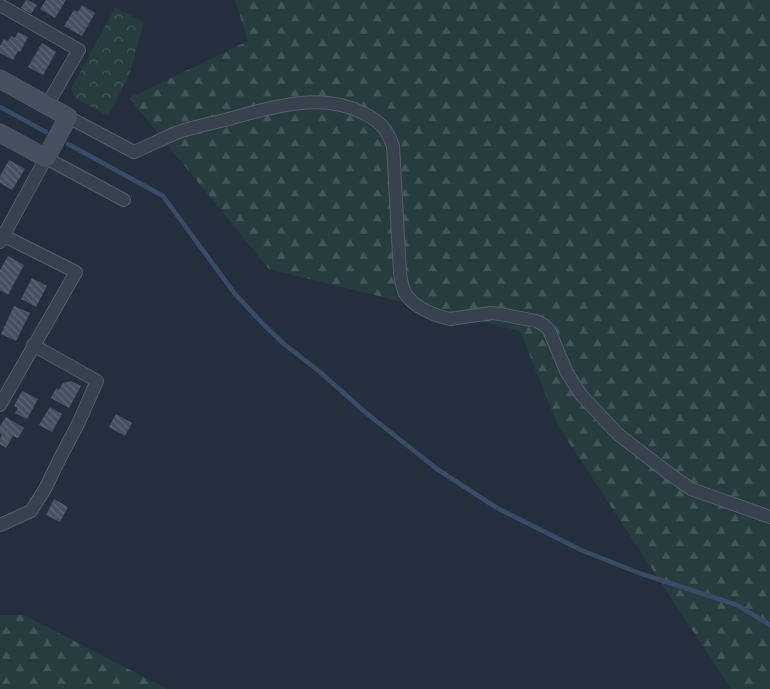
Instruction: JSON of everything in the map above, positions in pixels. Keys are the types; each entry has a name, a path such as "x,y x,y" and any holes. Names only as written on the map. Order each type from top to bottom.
{"street":[{"path":"0,5 79,50 47,105"},
{"path":"0,78 134,152 178,133 276,107 317,102 336,104 357,110 371,117 385,128 393,146 400,273 405,292 410,300 426,311 444,318 450,319 491,313 536,321 544,325 549,330 567,373 582,396 619,435 691,489 770,517"},
{"path":"0,405 76,272 1,238 68,117"},
{"path":"0,133 124,200"},
{"path":"0,525 31,511 45,489 98,381 33,345"}],"green space":[{"path":"235,0 770,0 770,689 731,689 558,426 520,331 269,269 129,98 248,41"},
{"path":"115,8 144,22 129,76 108,116 75,98 71,89"},
{"path":"0,615 24,615 167,689 0,689"}],"building":[{"path":"26,0 37,5 31,14 21,8"},
{"path":"46,0 66,0 55,18 40,9"},
{"path":"82,5 95,13 82,36 64,26 74,10 78,12"},
{"path":"18,32 28,37 13,60 0,53 0,46 4,39 8,41 11,36 15,38"},
{"path":"42,43 56,52 43,75 28,67"},
{"path":"9,160 25,169 12,190 0,183 0,176"},
{"path":"8,256 24,265 8,295 0,290 0,270"},
{"path":"32,278 47,286 36,307 21,299"},
{"path":"14,306 30,313 16,341 1,334"},
{"path":"71,381 81,386 69,408 51,398 56,388 59,390 63,383"},
{"path":"22,391 38,399 27,419 15,413 18,408 14,406"},
{"path":"50,407 62,414 52,432 39,425"},
{"path":"116,414 132,423 125,436 109,427"},
{"path":"6,417 24,428 18,438 13,436 6,448 0,444 2,435 0,433 0,426"},
{"path":"54,499 68,507 60,522 46,515"}],"waterway":[{"path":"0,107 46,132"},
{"path":"68,144 163,196 235,294 265,326 365,412 437,469 497,508 581,550 639,573 737,605 770,625"}]}
